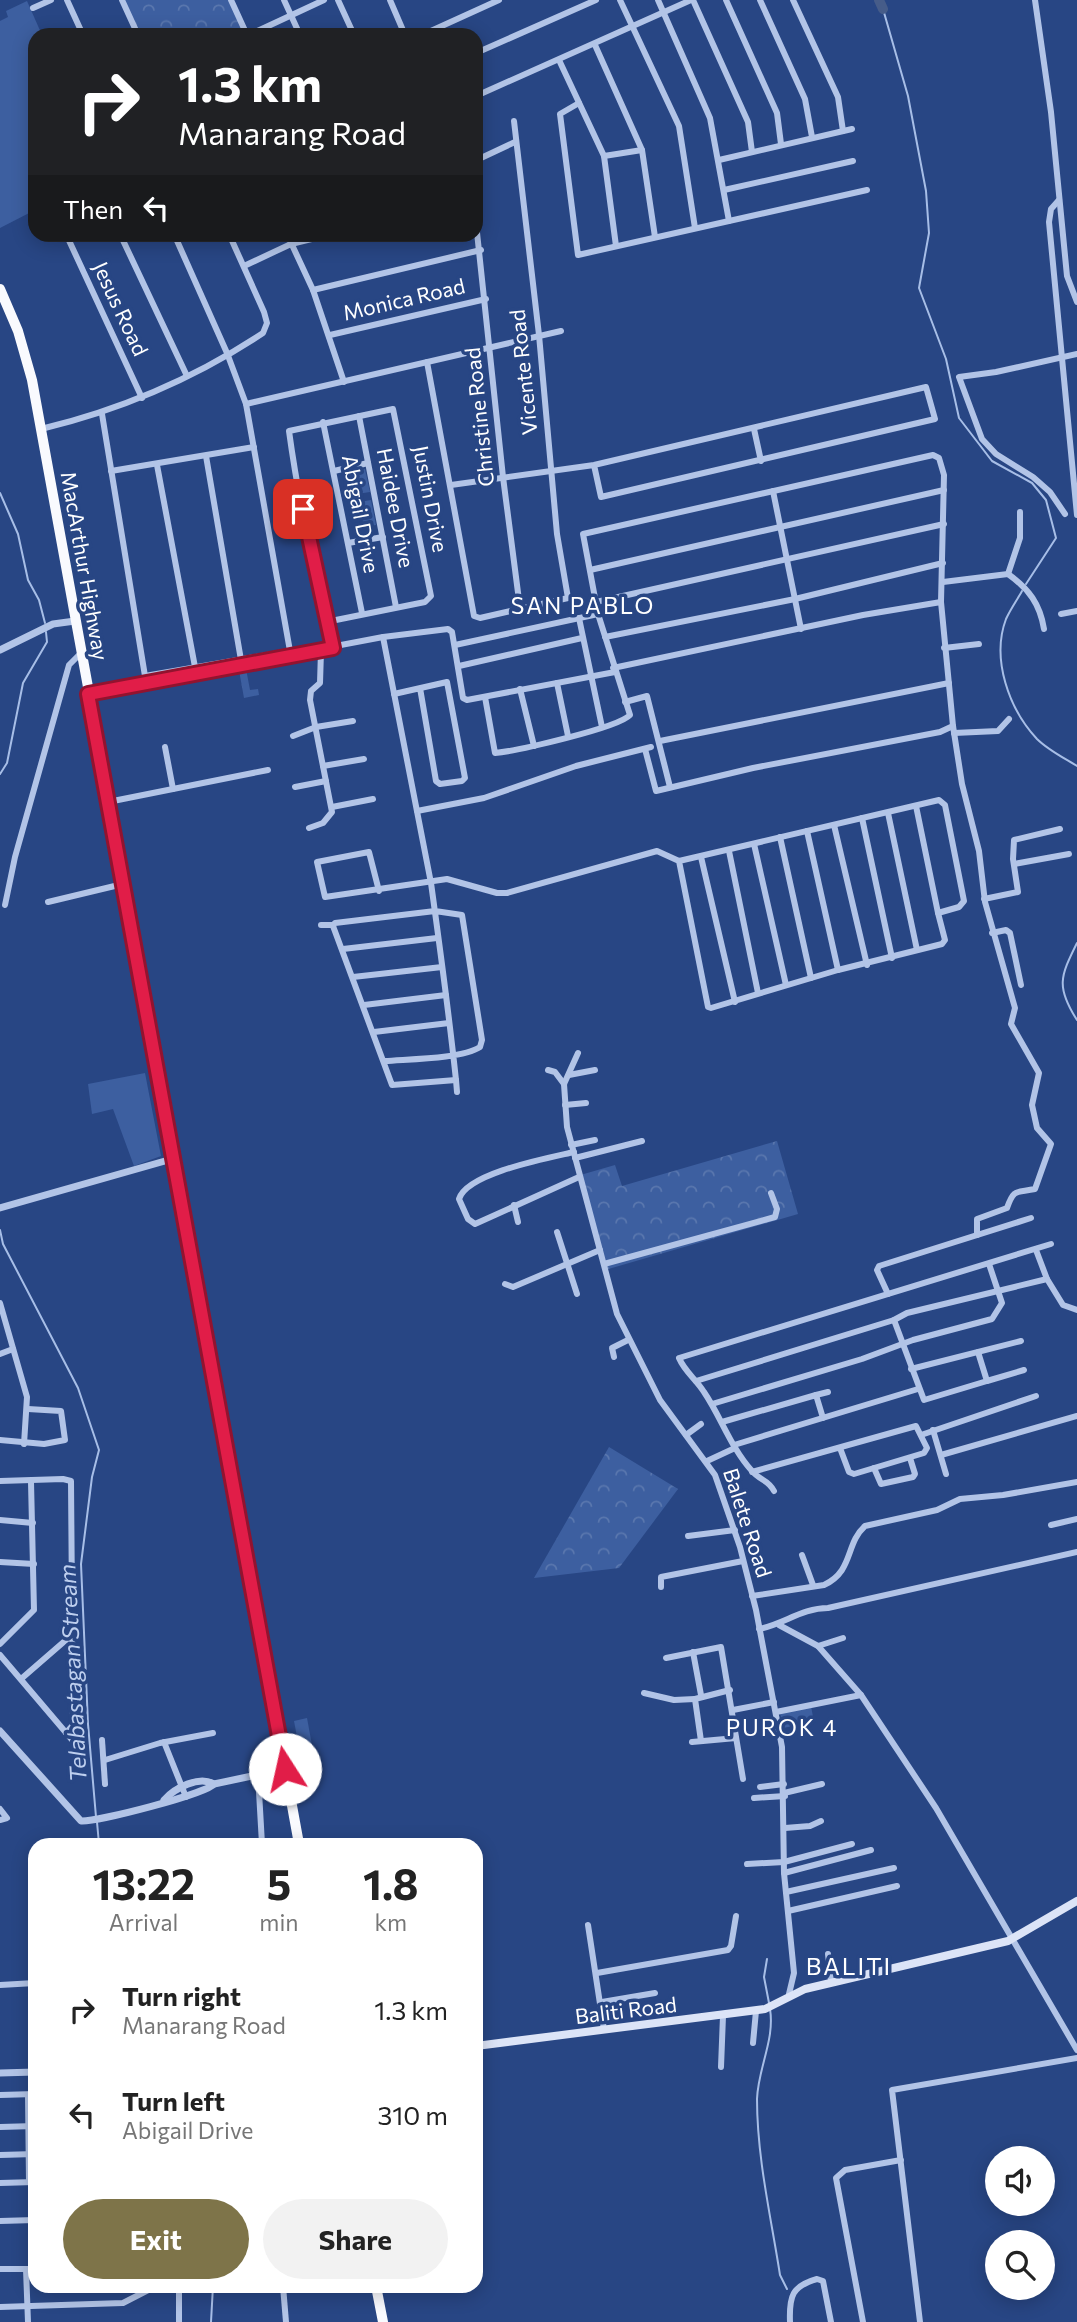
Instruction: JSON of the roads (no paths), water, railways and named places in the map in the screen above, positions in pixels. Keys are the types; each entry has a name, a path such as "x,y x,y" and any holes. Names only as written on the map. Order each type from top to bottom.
{"highway":[{"name":"MacArthur Highway","path":"0,289 27,358 41,429 298,1838"},
{"path":"377,2293 383,2322"}],"main road":[{"path":"789,1994 1013,1939 1077,1901"},
{"name":"Baliti Road","path":"483,2045 761,2010 777,2005 789,1994"}],"street":[{"path":"33,8 51,0"},
{"path":"67,0 80,28"},
{"path":"122,0 135,28"},
{"path":"231,0 245,28"},
{"path":"284,0 296,28"},
{"path":"263,28 324,0"},
{"path":"338,0 351,28"},
{"path":"401,0 391,2 402,28"},
{"path":"437,28 499,0"},
{"path":"483,50 596,0"},
{"path":"620,0 679,126 695,228"},
{"path":"657,0 710,118 729,221"},
{"path":"483,93 692,0 748,122 752,152"},
{"path":"726,0 778,113 781,145"},
{"path":"760,0 805,99 812,137"},
{"path":"793,0 838,97 843,131"},
{"path":"1035,0 1041,33 1067,276 1077,302"},
{"path":"595,44 642,150 655,237"},
{"path":"559,60 604,156 616,246"},
{"path":"579,103 560,114 575,253 867,190"},
{"name":"Vicente Road","path":"514,121 539,335 556,534 568,598 520,608"},
{"path":"719,160 852,129"},
{"path":"483,157 515,142"},
{"path":"604,156 642,150"},
{"path":"724,190 853,161"},
{"path":"1059,200 1051,209 1049,222 1077,515"},
{"name":"Jesus Road","path":"70,242 142,398"},
{"path":"124,242 187,376"},
{"path":"102,414 145,676 290,651 246,404 227,353 178,242"},
{"path":"41,429 102,414 142,398 263,333 267,323 264,312 233,242"},
{"path":"244,267 299,242"},
{"name":"Christine Road","path":"480,242 503,477 520,608"},
{"path":"291,244 313,290 344,382"},
{"path":"313,290 481,250"},
{"name":"Monica Road","path":"330,335 486,299"},
{"path":"246,404 561,331"},
{"path":"1065,514 1050,492 1033,477 996,454 982,439 959,383 961,375 996,372 1077,354"},
{"path":"427,362 474,616 480,618 520,608"},
{"path":"451,485 594,466 926,387 935,419 601,497 594,466"},
{"name":"Justin Drive","path":"359,416 390,409 395,410 397,418 430,599 396,607"},
{"path":"333,648 290,429 359,416"},
{"name":"Haidee Drive","path":"359,416 396,607"},
{"name":"Abigail Drive","path":"323,422 362,612"},
{"path":"754,429 761,461"},
{"path":"111,471 254,447"},
{"path":"485,697 495,753 534,746 602,727 627,719 630,715 598,614 583,534 933,455 939,458 944,475 941,602 953,729 962,784 979,851 984,899 1015,1008 1011,1016 1014,1033 1039,1073 1033,1095 1035,1123 1051,1143 1035,1189 1015,1192 1010,1197 1007,1208 977,1219 977,1235"},
{"path":"206,456 241,660"},
{"path":"334,471 368,463"},
{"path":"157,465 195,667"},
{"path":"590,570 944,489"},
{"path":"773,491 801,629"},
{"path":"1008,574 1020,538 1020,512"},
{"path":"596,603 944,524"},
{"path":"348,543 383,537"},
{"path":"605,637 795,599 943,563"},
{"path":"943,582 1008,574 1027,589 1042,616 1044,629"},
{"path":"88,694 383,637 450,629 463,698 467,700 591,677 863,615 941,602"},
{"path":"326,622 362,612 396,607"},
{"path":"1060,614 1077,611"},
{"path":"455,645 598,614"},
{"path":"579,618 602,727"},
{"path":"0,650 53,624 75,621"},
{"path":"383,637 431,883 457,1092"},
{"path":"459,666 582,638"},
{"path":"944,648 979,644"},
{"path":"309,828 327,819 332,807 310,694 320,683 321,651"},
{"path":"5,905 15,857 69,665 80,654"},
{"path":"558,682 568,736"},
{"path":"660,741 949,682"},
{"path":"394,694 420,688 448,684 465,778 462,781 440,784 436,781 420,688"},
{"path":"520,689 534,746"},
{"path":"625,702 647,696 670,788"},
{"path":"417,811 484,798 576,766 648,748 654,789 670,788 953,729 998,731 1009,719"},
{"path":"293,736 316,727 353,721"},
{"path":"165,747 173,789"},
{"path":"323,766 364,759"},
{"path":"108,802 268,770"},
{"path":"295,788 326,782"},
{"path":"332,807 373,799"},
{"path":"379,891 370,852 317,862 325,897 379,891 447,879 507,893 537,887 657,851 679,861 729,852 780,837 939,800 945,805 964,901 959,907 938,913"},
{"path":"679,861 708,1007 735,1002 838,970 867,965 944,942 916,806"},
{"path":"888,813 917,950"},
{"path":"862,818 892,958"},
{"path":"834,825 867,965"},
{"path":"984,899 1018,892 1014,864 1015,839 1060,830"},
{"path":"807,831 838,970"},
{"path":"780,837 811,978"},
{"path":"754,844 786,985"},
{"path":"729,852 758,993"},
{"path":"1014,864 1069,854"},
{"path":"701,857 735,1002"},
{"path":"48,902 123,884"},
{"path":"321,925 333,926 435,911 464,917 482,1040 477,1050 384,1061"},
{"path":"333,926 392,1085"},
{"path":"992,933 1006,930 1010,933 1021,985"},
{"path":"343,949 438,938"},
{"path":"353,977 442,967"},
{"path":"364,1005 446,995"},
{"path":"374,1032 449,1023"},
{"path":"548,1070 557,1074 564,1084 578,1053"},
{"path":"569,1075 595,1070"},
{"path":"384,1088 456,1080"},
{"name":"Balete Road","path":"564,1084 565,1105 579,1177 617,1314 660,1400 707,1461 735,1530 752,1596 776,1712 784,1784 784,1873 794,1973 789,1994"},
{"path":"565,1105 586,1103"},
{"path":"574,1152 595,1140"},
{"path":"579,1177 475,1224 464,1212 458,1196 484,1177 527,1162 642,1141"},
{"path":"1,1208 172,1159"},
{"path":"604,1264 775,1217 777,1209 771,1193"},
{"path":"514,1205 519,1223"},
{"path":"888,1294 877,1270 879,1266 1031,1218"},
{"path":"557,1232 577,1294"},
{"path":"774,1491 769,1481 752,1472 734,1446 712,1404 687,1373 679,1357 1051,1244"},
{"path":"505,1284 513,1287 600,1250"},
{"path":"1036,1250 1047,1279 1063,1306 1077,1310"},
{"path":"712,1404 914,1340 992,1320 1002,1303 989,1264"},
{"path":"696,1381 894,1320 907,1313 1047,1279"},
{"path":"0,1303 28,1409 24,1444"},
{"path":"894,1320 924,1400 1024,1370"},
{"path":"614,1357 612,1348 628,1340"},
{"path":"911,1369 1021,1341"},
{"path":"0,1354 13,1349"},
{"path":"978,1352 987,1381"},
{"path":"707,1461 734,1446 918,1389"},
{"path":"722,1422 828,1392"},
{"path":"816,1395 823,1418"},
{"path":"921,1435 1037,1396"},
{"path":"0,1440 24,1444 52,1444 65,1440 61,1412 28,1409"},
{"path":"941,1455 1077,1416"},
{"path":"686,1435 701,1424"},
{"path":"752,1472 916,1426 926,1452 852,1474 841,1448"},
{"path":"933,1430 946,1474"},
{"path":"874,1468 881,1484 913,1477 910,1458"},
{"path":"0,1481 63,1479 71,1482 69,1568 74,1633 73,1725 66,1733"},
{"path":"0,1644 32,1615 34,1564 31,1482"},
{"path":"752,1596 833,1581 844,1570 865,1526 946,1507 960,1499 1003,1495 1077,1482"},
{"path":"1051,1525 1077,1519"},
{"path":"0,1520 33,1523"},
{"path":"688,1536 735,1530"},
{"path":"760,1629 779,1625 807,1610 828,1608 1077,1552"},
{"path":"802,1555 813,1585"},
{"path":"661,1587 661,1577 743,1561"},
{"path":"0,1562 34,1564"},
{"path":"779,1625 818,1646 861,1695 936,1808 1077,2050"},
{"path":"21,1679 74,1633"},
{"path":"818,1646 843,1638"},
{"path":"666,1658 720,1646 730,1690 743,1779"},
{"path":"693,1652 701,1741"},
{"path":"0,1655 79,1748"},
{"path":"644,1693 674,1700 730,1690"},
{"path":"776,1712 861,1695"},
{"path":"733,1710 774,1702"},
{"path":"0,1731 77,1819 87,1821 164,1800 186,1797 207,1790 214,1784 285,1769"},
{"path":"105,1760 164,1742 213,1733"},
{"path":"692,1742 736,1738"},
{"path":"102,1740 105,1784"},
{"path":"164,1742 186,1797"},
{"path":"258,1774 262,1838"},
{"path":"164,1800 183,1787 204,1780 214,1784"},
{"path":"760,1787 784,1784"},
{"path":"754,1798 784,1794 822,1784"},
{"path":"0,1809 7,1818 0,1820"},
{"path":"785,1828 810,1826 821,1821"},
{"path":"747,1864 784,1862 852,1844"},
{"path":"784,1873 871,1850"},
{"path":"786,1892 894,1868"},
{"path":"789,1911 897,1886"},
{"path":"597,1973 728,1950 732,1947 736,1916"},
{"path":"588,1925 604,2030"},
{"path":"828,1954 831,1982"},
{"path":"0,1984 28,1983"},
{"path":"602,2003 655,1993"},
{"path":"753,2043 761,2010"},
{"path":"721,2067 723,2016"},
{"path":"920,2322 893,2089 1076,2060"},
{"path":"0,2073 28,2072"},
{"path":"0,2095 28,2094"},
{"path":"0,2127 28,2126"},
{"path":"0,2155 28,2154"},
{"path":"863,2322 836,2178 845,2170 901,2160"},
{"path":"0,2183 28,2182"},
{"path":"0,2221 28,2220"},
{"path":"0,2269 26,2269 28,2322"},
{"path":"790,2322 795,2289 799,2284 817,2278 822,2281 831,2322"},
{"path":"0,2307 123,2303 142,2293"},
{"path":"178,2322 179,2293"},
{"path":"284,2293 286,2322"}],"waterway":[{"path":"879,0 883,9"},
{"path":"883,9 908,96 926,191 929,233 919,288 946,359 959,418 992,461 1032,483 1046,500 1056,538 1026,584"},
{"name":"Telabastagan Stream","path":"0,493 18,534 28,580 39,600 45,623"},
{"path":"1022,591 1006,619 1002,634 1005,683 1018,713 1037,739 1077,766"},
{"name":"Telabastagan Stream","path":"0,774 7,763 23,683 47,642 46,632"},
{"path":"1077,943 1063,982 1066,999 1077,1020"},
{"name":"Telabastagan Stream","path":"0,1230 3,1244 78,1388 99,1450 92,1477 81,1564 88,1724 96,1817"},
{"name":"Telabastagan Stream","path":"97,1822 98,1838"},
{"path":"767,1959 764,1977 769,2003"},
{"path":"770,2009 770,2032 758,2088 758,2121 762,2165 780,2275 787,2289"},
{"path":"211,2322 213,2293"}],"district":[{"name":"SAN PABLO","path":"583,606"},
{"name":"PUROK 4","path":"782,1728"},
{"name":"BALITI","path":"849,1967"}]}
